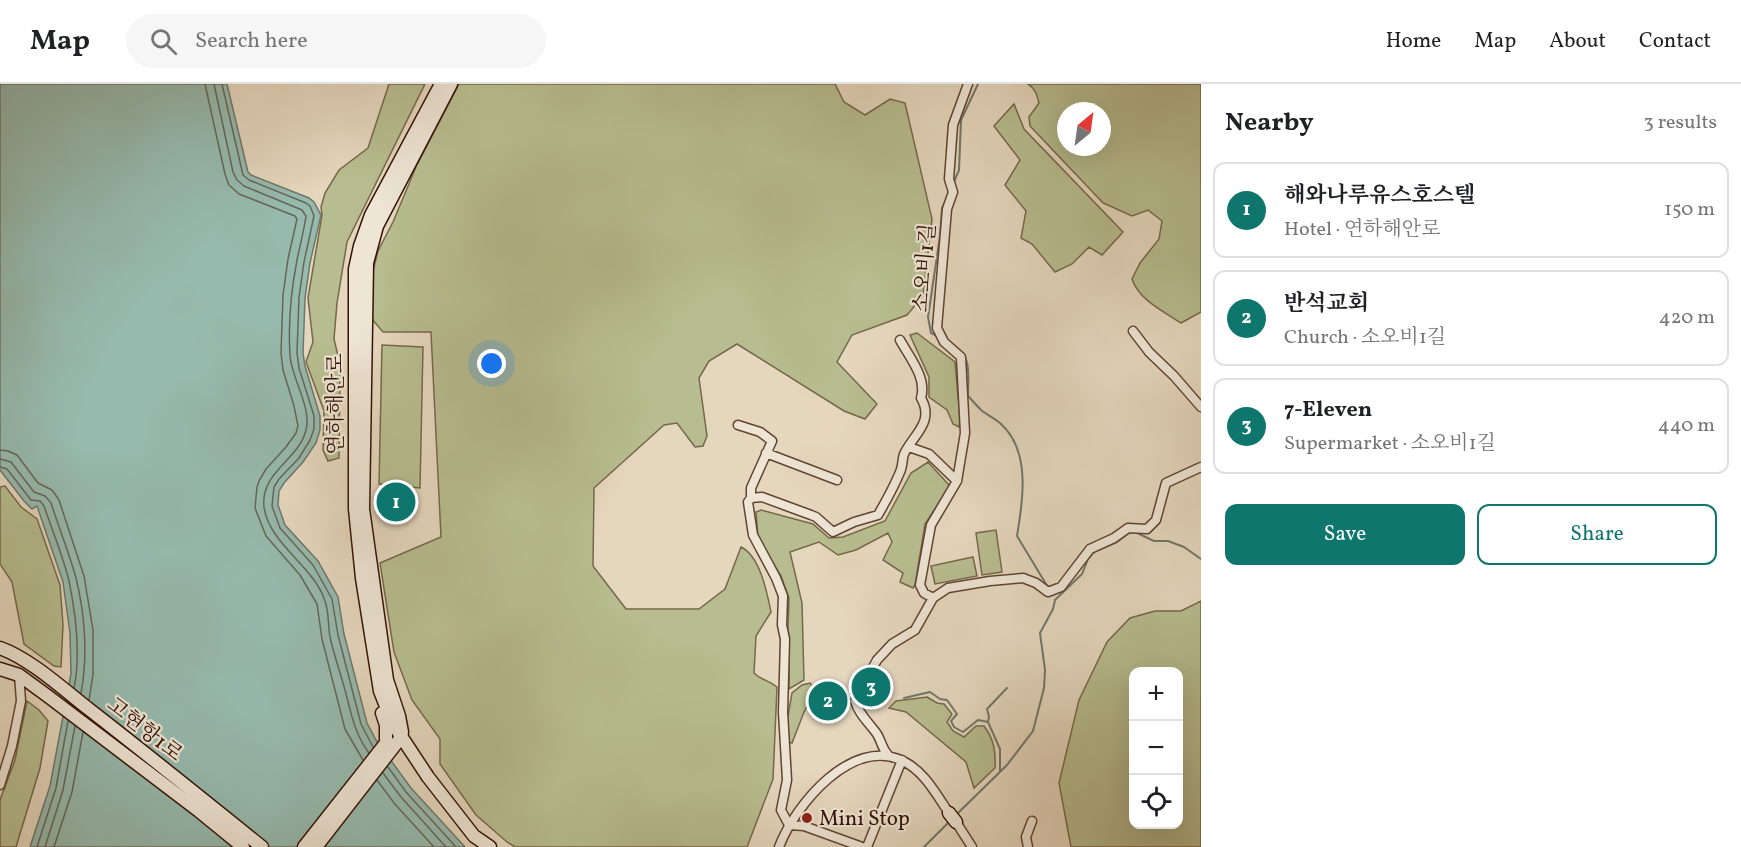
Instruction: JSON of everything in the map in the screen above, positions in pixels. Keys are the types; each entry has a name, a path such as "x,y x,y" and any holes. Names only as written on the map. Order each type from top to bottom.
{"street":[{"name":"연하해안로","path":"441,84 371,215 355,269 355,509 375,670 380,691 393,724 428,777 474,836 490,847"},
{"name":"연하해안로","path":"402,736 399,716 387,680 363,509 367,263 377,226 451,84"},
{"name":"소오비1길","path":"933,598 924,593 920,585 931,525 957,482 965,433 961,357 944,342 937,328 947,209 953,192 949,179 953,124 968,84"},
{"path":"1133,331 1149,352 1201,407"},
{"path":"751,498 762,497 811,515 833,532 854,522 878,515 903,465 903,456 925,423 925,405 921,398 924,390 922,381 900,340"},
{"path":"738,425 760,432 772,441 751,488 751,498 748,502 753,535 783,596 782,625 785,639 783,712 787,780 781,810 789,825"},
{"path":"909,447 929,454 957,482"},
{"path":"766,453 837,480"},
{"path":"888,756 879,737 857,709 855,701 877,660 892,644 915,630 933,598 948,588 1023,578 1048,592 1061,587 1090,549 1114,538 1128,528 1148,529 1156,520 1166,483 1201,467"},
{"name":"고현항1로","path":"0,648 15,653 53,681 187,785 262,847"},
{"name":"고현항1로","path":"0,669 19,675 190,804 243,847"},
{"path":"1,780 12,746 21,701 19,675"},
{"path":"304,847 387,741 380,691"},
{"path":"316,847 402,736"},
{"path":"779,847 789,825 818,786 842,769 877,754 902,760 922,776 972,847"},
{"path":"867,847 902,760"},
{"path":"1028,847 1026,837 1032,821"},
{"path":"789,825 804,826 862,847"}],"green space":[{"path":"389,84 425,84 347,242 337,303 334,339 340,364 339,458 328,461 323,450 324,411 306,362 313,342 308,298 322,215 321,207 325,193 339,170 368,148"},
{"path":"459,84 835,84 844,102 865,115 890,99 905,103 932,219 923,296 907,315 852,335 837,362 877,404 865,419 844,411 737,344 709,361 699,378 707,436 703,446 695,447 677,423 664,425 594,488 593,566 626,609 699,609 725,589 741,547 748,552 758,566 771,612 756,636 754,673 777,687 773,779 747,847 515,847 476,815 440,764 440,739 412,700 394,652 380,563 441,537 431,332 383,332 371,318 372,275 378,251 416,167"},
{"path":"1028,84 1201,84 1201,312 1181,323 1146,299 1132,279 1140,263 1159,239 1162,221 1148,210 1132,216 1103,203 1058,156 1111,156 1111,102 1057,102 1057,154 1030,126 1029,117 1039,103 1035,92"},
{"path":"1014,104 1024,129 1123,232 1102,255 1089,247 1072,264 1055,272 1032,244 1021,238 1026,211 1005,185 1020,160 994,126"},
{"path":"917,333 955,362 959,427 953,424 947,410 929,397 929,377 910,335"},
{"path":"382,345 423,347 420,488 379,484"},
{"path":"928,462 950,486 925,524 913,588 900,582 903,573 883,560 892,542 888,533 856,550 838,555 819,542 790,552 802,603 804,680 789,689 789,598 781,576 758,538 756,512 761,510 813,524 829,538 843,537 885,521 911,473"},
{"path":"5,486 21,507 37,519 60,585 63,625 61,667 54,666 24,644 12,582 0,564 0,487"},
{"path":"996,530 1002,572 982,575 976,533"},
{"path":"973,557 977,576 935,584 931,566"},
{"path":"1201,601 1201,847 1071,847 1059,783 1079,700 1107,642 1130,618 1155,611 1181,611"},
{"path":"810,683 816,691 804,712 792,743 788,742 788,716 792,693 802,685"},
{"path":"927,697 944,704 952,714 947,722 953,731 964,737 976,726 984,726 990,736 995,751 995,768 974,788 966,762 906,712 889,708 896,701"},
{"path":"27,701 48,721 40,768 16,847 0,847 0,800 15,760"}],"water":[{"path":"0,84 227,84 248,172 314,202 321,215 305,298 303,353 320,416 320,430 316,443 279,491 278,505 285,525 318,561 338,597 344,634 367,723 376,740 411,788 465,847 30,847 50,786 71,674 70,633 63,582 37,506 32,509 0,470"}],"waterway":[{"path":"953,184 959,170 961,120 978,84"},
{"path":"937,336 931,333 928,317 942,208 947,198"},
{"path":"950,343 963,353 966,359 968,396 981,410 1001,424 1011,435 1017,448 1023,477 1017,536 1049,589"},
{"path":"956,815 1007,765 1033,731 1044,688 1045,670 1040,633 1053,609 1055,600 1082,574 1088,559 1094,552 1135,532 1154,541 1168,541 1184,547 1201,559"},
{"path":"988,722 987,709 1007,688"},
{"path":"904,698 930,692 940,699 947,700 957,714 951,721 954,727 963,732 978,720 988,722 1000,749 1000,772"},
{"path":"924,847 950,821"}],"place":[{"name":"해와나루유스호스텔","path":"396,502"},
{"name":"7-Eleven","path":"871,687"},
{"name":"반석교회","path":"828,701"},
{"name":"Mini Stop","path":"807,818"}]}
